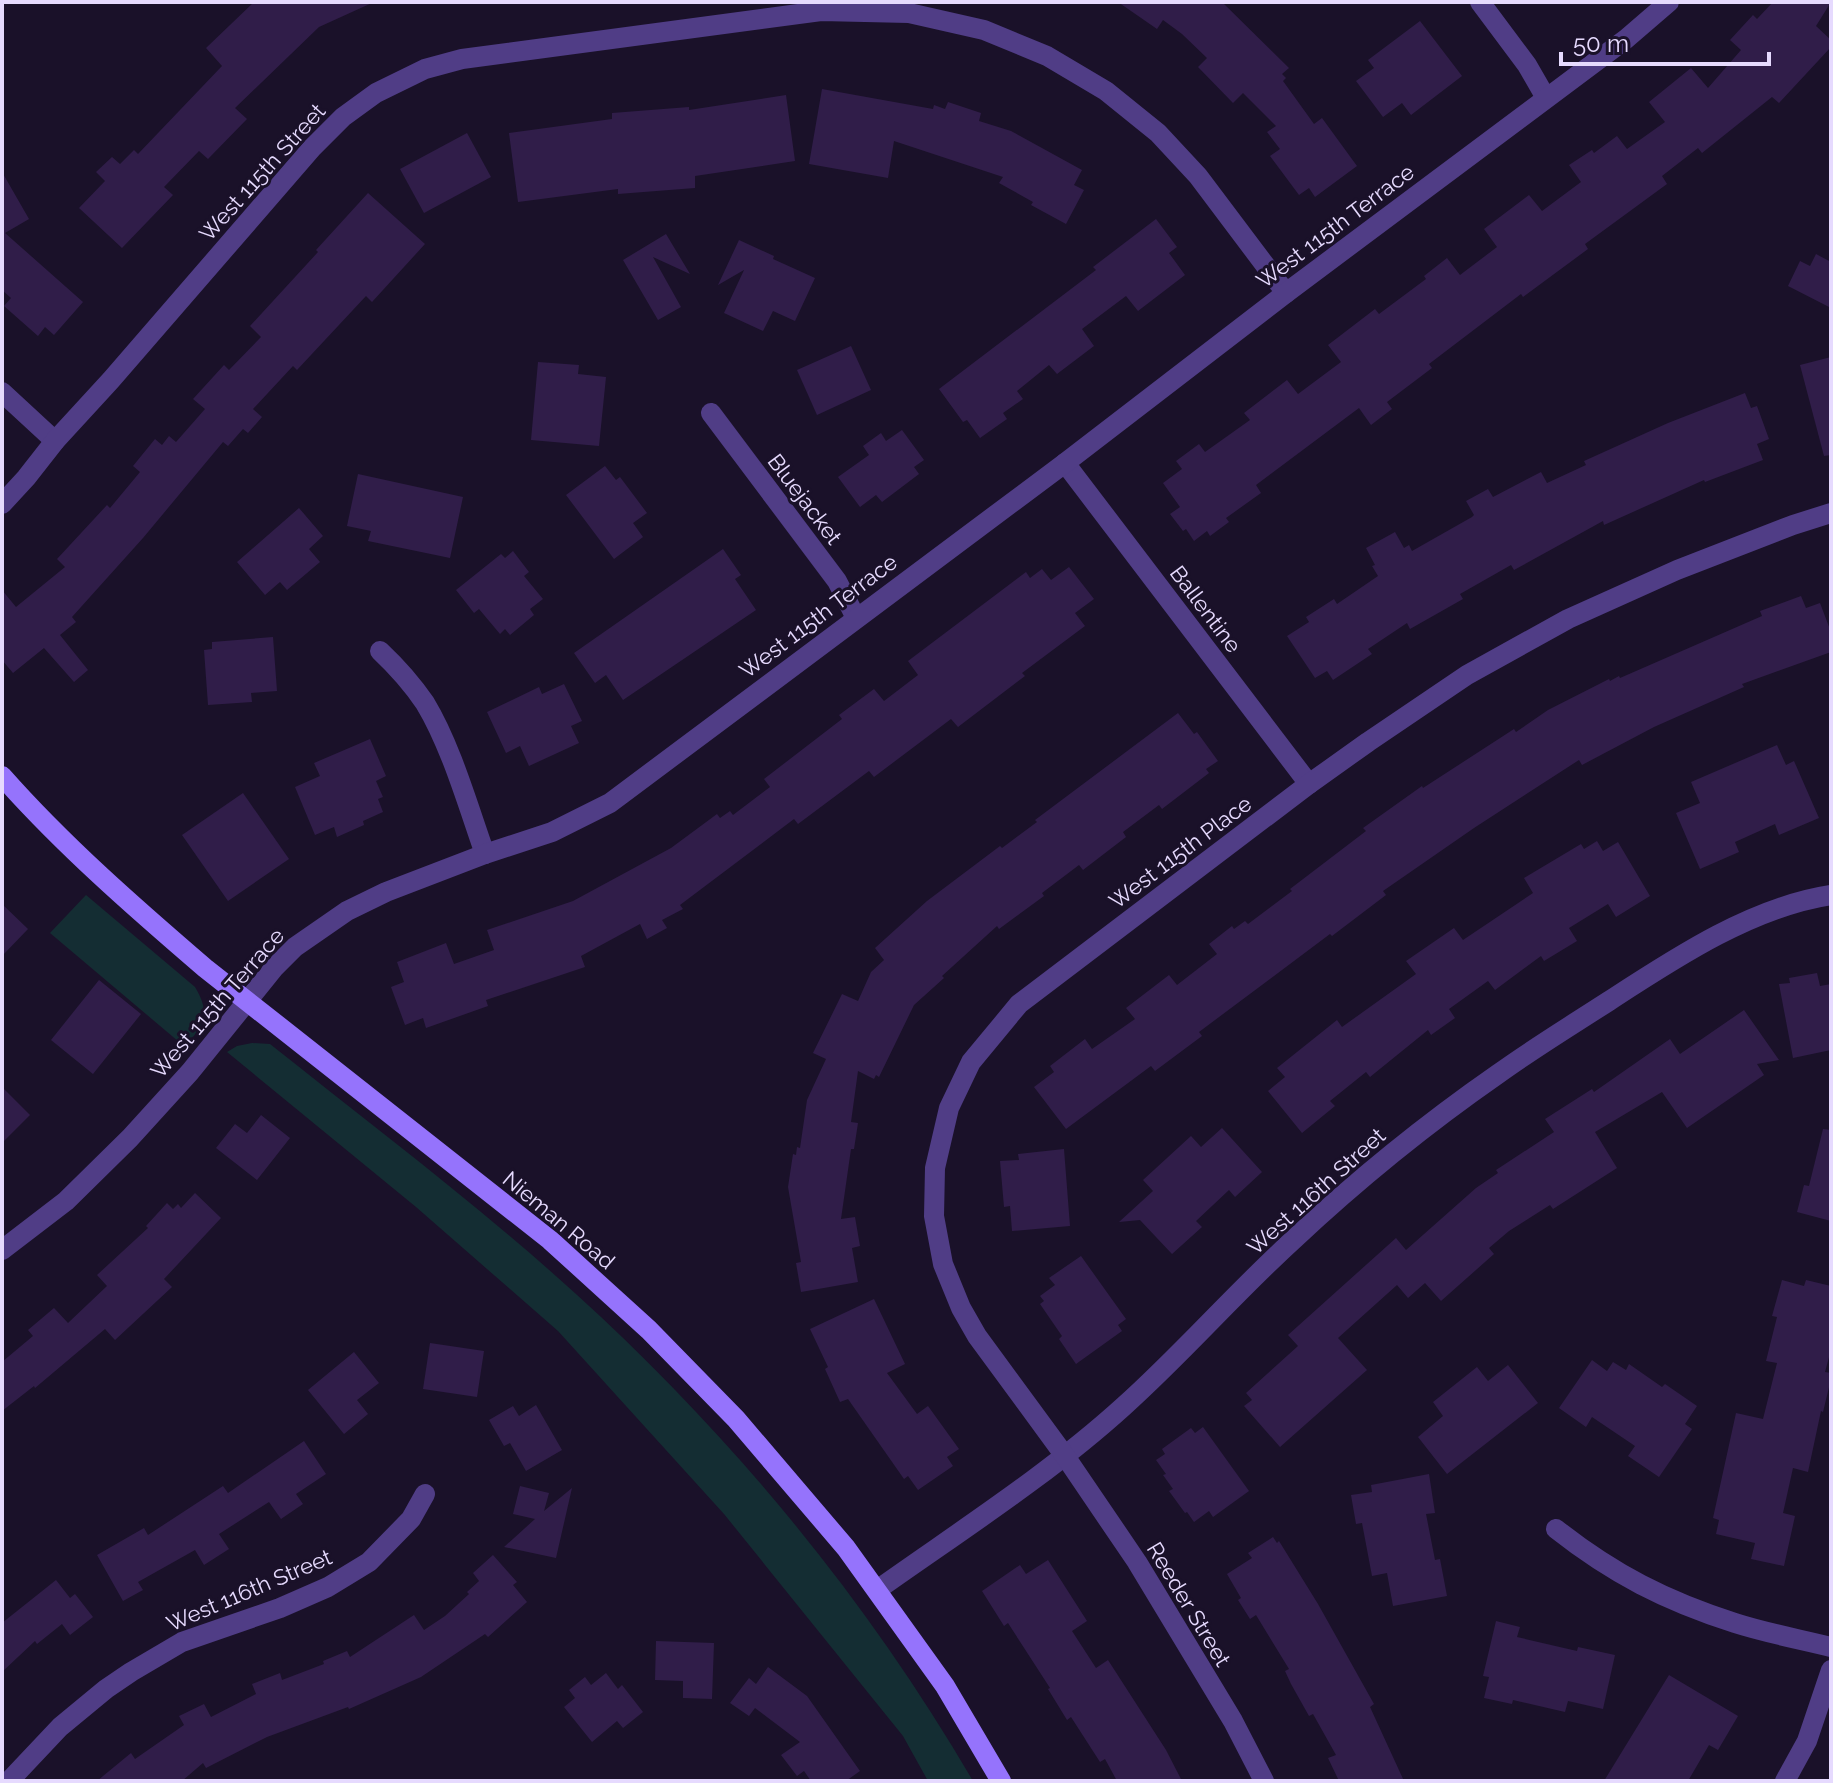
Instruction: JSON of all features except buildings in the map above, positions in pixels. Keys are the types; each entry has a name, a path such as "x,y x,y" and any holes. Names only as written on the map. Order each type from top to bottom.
{"street":[{"path":"1480,2 1527,65 1546,98"},
{"name":"West 115th Terrace","path":"2,1250 66,1201 130,1138 295,947 347,911 386,892 552,832 610,803 1626,39 1669,2"},
{"name":"West 115th Street","path":"2,504 312,148 343,117 376,93 425,69 462,59 821,11 880,7 984,30 1047,56 1106,91 1158,133 1198,176 1286,293"},
{"path":"2,392 55,441"},
{"name":"Bluejacket","path":"711,413 837,581 856,618"},
{"name":"Ballentine","path":"1065,463 1309,784"},
{"name":"West 115th Place","path":"1065,1456 977,1336 961,1308 943,1264 934,1216 935,1168 949,1108 971,1062 1019,1004 1309,784 1467,675 1568,619 1677,570 1831,513"},
{"path":"380,651 404,675 440,730 485,854"},
{"name":"Nieman Road","path":"2,776 96,872 173,941 550,1240 649,1330 736,1419 846,1548 945,1686 1001,1781"},
{"name":"West 116th Street","path":"877,1590 1065,1456 1165,1368 1291,1241 1395,1151 1497,1074 1699,945 1762,914 1831,895"},
{"name":"Reeder Street","path":"1065,1456 1137,1562 1233,1721 1264,1781"},
{"name":"West 116th Street","path":"9,1781 60,1727 131,1672 182,1642 280,1608 328,1587 369,1562 411,1519 425,1494"},
{"path":"1556,1529 1592,1558 1668,1599 1736,1624 1831,1647"},
{"path":"1785,1781 1807,1741 1831,1670"}],"green space":[{"path":"86,895 195,987 203,1005 203,1018 185,1047 50,933"},
{"path":"252,1043 270,1044 463,1197 576,1294 689,1404 793,1522 842,1584 932,1714 973,1781 928,1781 903,1736 724,1514 558,1331 416,1207 227,1052"}]}
